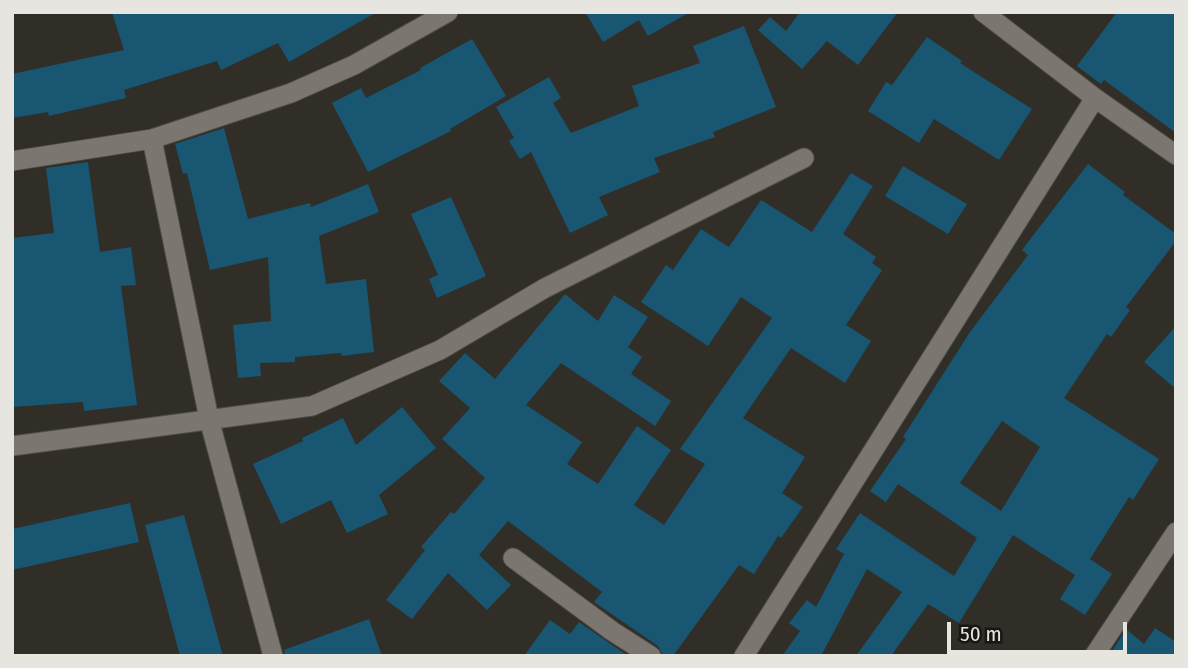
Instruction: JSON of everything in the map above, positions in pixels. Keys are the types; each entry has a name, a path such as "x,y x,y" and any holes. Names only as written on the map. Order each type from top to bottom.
{"street":[{"path":"12,161 152,139 292,93 354,65 448,12"},
{"path":"983,12 1095,98 1176,155"},
{"path":"744,656 1095,98"},
{"path":"152,139 209,419 273,656"},
{"path":"12,446 312,406 427,356 545,288 804,158"},
{"path":"1094,656 1176,533"},
{"path":"513,558 612,631 651,656"}],"building":[{"path":"112,12 377,12 289,62 278,43 221,70 217,61 124,90 126,98 49,116 48,112 12,118 12,74 124,50"},
{"path":"585,12 690,12 648,36 639,20 603,42"},
{"path":"800,12 898,12 858,65 827,41 802,69 758,30 770,17 786,31"},
{"path":"1117,12 1176,12 1176,133 1104,80 1101,84 1077,66"},
{"path":"744,26 776,107 713,132 715,137 654,158 660,172 599,197 608,215 570,233 531,152 520,159 509,141 514,138 496,107 549,77 561,98 553,103 571,133 639,106 632,86 700,63 693,46"},
{"path":"927,37 962,61 960,63 1032,109 999,160 934,119 919,143 868,111 886,82 892,85"},
{"path":"472,39 506,96 450,129 451,131 368,172 332,103 361,88 366,98 421,70 420,68"},
{"path":"224,128 248,219 310,203 311,207 368,184 379,212 319,236 326,284 366,279 374,352 295,357 295,362 260,363 261,376 238,378 233,325 271,321 268,257 210,270 187,173 183,174 175,144"},
{"path":"88,162 100,252 131,247 136,285 121,286 137,405 84,411 83,402 12,407 12,238 54,233 46,168"},
{"path":"1088,164 1125,192 1123,195 1176,234 1176,241 1126,307 1130,310 1111,337 1107,334 1064,398 1159,459 1133,500 1129,497 1090,559 1112,574 1085,615 1060,599 1075,575 1013,535 959,623 928,604 891,656 856,656 902,592 867,569 821,656 782,656 800,631 789,623 807,600 816,607 844,554 836,549 860,513 954,576 977,538 898,484 886,502 870,491 906,439 903,437 970,332 1028,255 1022,250","holes":["1002,421 1040,447 1001,511 960,483"]},
{"path":"903,166 967,204 948,234 885,196"},
{"path":"851,173 873,186 843,234 876,257 872,263 882,270 846,325 871,341 845,383 791,348 743,418 805,457 782,493 803,507 781,538 778,536 754,574 739,565 673,656 663,656 658,646 594,602 602,592 508,521 479,555 511,585 487,610 448,573 412,619 386,600 425,550 421,547 485,478 442,439 470,408 439,381 465,353 495,379 565,294 598,321 614,295 648,317 628,347 642,357 631,374 671,401 655,426 561,363 526,405 582,442 567,464 598,484 637,426 671,450 634,505 664,525 705,464 680,449 772,318 741,297 708,346 641,302 666,265 673,270 701,229 729,247 761,200 812,232"},
{"path":"451,197 486,276 437,298 429,279 438,275 411,214"},
{"path":"1176,326 1176,389 1144,362"},
{"path":"402,407 436,448 379,495 388,514 347,533 331,500 281,524 253,464 303,441 302,438 343,418 356,445"},
{"path":"130,503 139,542 12,570 12,529"},
{"path":"184,515 223,656 180,656 145,525"},
{"path":"369,619 382,656 285,656 284,650"},
{"path":"550,620 570,634 579,622 628,656 524,656"},
{"path":"1155,628 1176,642 1176,656 1109,656 1126,629 1144,644"}]}
